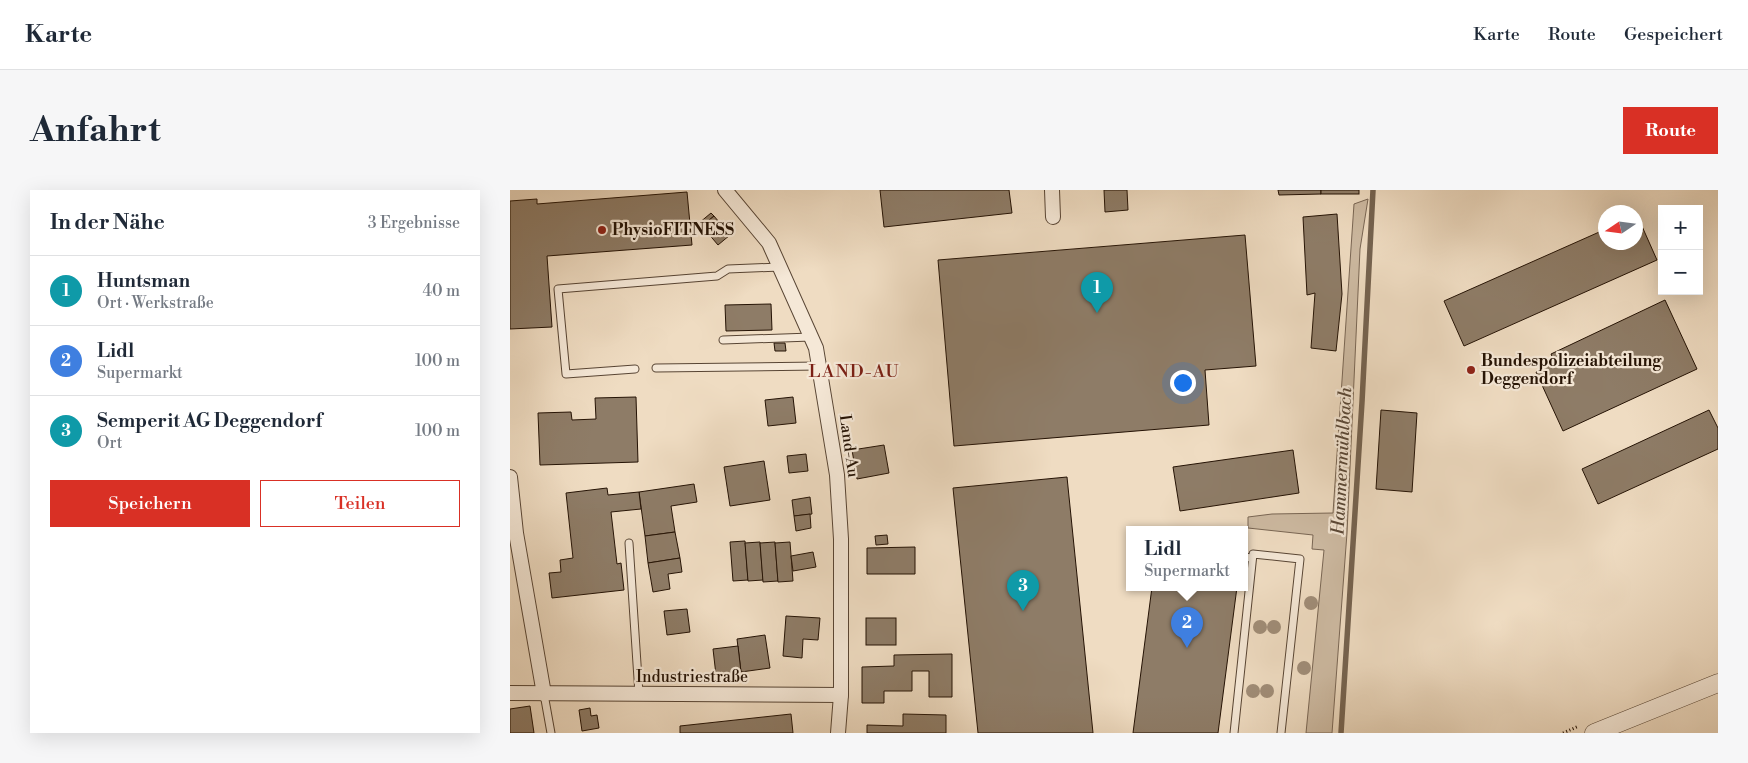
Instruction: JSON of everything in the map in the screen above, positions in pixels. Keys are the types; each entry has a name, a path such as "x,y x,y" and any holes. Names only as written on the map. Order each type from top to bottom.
{"street":[{"name":"Land-Au","path":"726,190 769,243 816,348 837,476 841,538 838,733"},
{"path":"1052,190 1053,217"},
{"path":"510,477 516,533 544,694"},
{"path":"1594,733 1718,683"},
{"name":"Industriestraße","path":"510,693 840,695"}],"lane":[{"path":"635,369 566,374 558,289 717,276 728,269 780,267"},
{"path":"723,340 811,337"},
{"path":"656,368 819,366"},
{"path":"629,543 639,694"},
{"path":"1248,558 1253,554 1300,559 1282,733"},
{"path":"1234,733 1245,591"},
{"path":"544,694 552,733"}],"shaded area":[{"path":"1368,199 1360,249 1347,533 1332,733 1306,733 1324,550 1312,549 1313,535 1248,528 1248,517 1272,514 1333,513 1354,204"}],"building":[{"path":"880,190 1009,190 1012,213 884,227"},
{"path":"1104,190 1127,190 1128,210 1105,212"},
{"path":"1278,190 1321,190 1321,194 1279,195"},
{"path":"1321,190 1359,190 1359,194 1321,194"},
{"path":"687,192 692,245 547,256 552,327 510,329 510,201 537,199 537,204"},
{"path":"711,213 714,216 702,226 699,223"},
{"path":"1337,214 1342,294 1336,351 1311,348 1315,293 1307,295 1303,217"},
{"path":"714,216 730,235 718,245 702,226"},
{"path":"1643,228 1657,260 1464,346 1444,301 1598,233 1598,250 1643,250"},
{"path":"1245,235 1256,366 1205,370 1209,425 954,446 938,260"},
{"path":"1665,300 1697,369 1563,431 1536,372 1555,363 1551,354"},
{"path":"771,304 772,330 726,331 725,305"},
{"path":"774,343 785,343 786,351 775,351"},
{"path":"636,397 638,462 540,465 538,413 571,412 572,420 596,419 595,398"},
{"path":"793,397 796,423 768,426 765,400"},
{"path":"1381,410 1417,413 1412,492 1376,489"},
{"path":"1709,410 1718,428 1718,449 1598,504 1582,469"},
{"path":"884,445 889,473 857,479 852,450"},
{"path":"1293,450 1299,493 1180,511 1173,467"},
{"path":"806,454 808,471 789,473 787,456"},
{"path":"764,461 770,500 730,506 724,467"},
{"path":"1067,477 1093,733 978,733 953,488"},
{"path":"694,484 697,502 671,506 675,532 645,536 639,492"},
{"path":"607,488 608,495 639,492 641,509 611,512 617,564 621,563 624,590 552,598 549,573 561,572 560,560 573,558 566,493"},
{"path":"810,497 812,514 794,516 792,500"},
{"path":"810,514 811,528 796,531 794,516"},
{"path":"675,532 680,558 648,563 645,536"},
{"path":"887,535 888,544 876,545 875,536"},
{"path":"745,541 748,580 733,581 730,542"},
{"path":"760,542 763,580 748,581 745,543"},
{"path":"775,542 778,581 763,582 760,543"},
{"path":"790,542 793,581 778,582 775,543"},
{"path":"915,547 915,574 867,574 867,548"},
{"path":"813,552 816,567 793,571 791,556"},
{"path":"680,558 682,572 668,574 670,589 653,592 648,563"},
{"path":"1151,591 1236,591 1218,733 1133,733"},
{"path":"687,609 690,632 667,635 664,611"},
{"path":"786,616 820,618 818,640 803,639 802,658 783,656"},
{"path":"866,618 896,618 896,645 866,645"},
{"path":"765,635 770,668 741,672 737,639"},
{"path":"738,646 741,672 716,675 713,649"},
{"path":"952,654 952,697 929,697 929,671 912,671 912,691 884,691 884,703 862,703 862,667 894,666 894,655"},
{"path":"530,706 534,733 510,733 510,709"},
{"path":"590,708 591,716 597,715 599,728 582,731 579,710"},
{"path":"791,714 793,733 680,733 680,726"},
{"path":"903,714 946,715 946,733 867,733 867,725 903,726"}],"waterway":[{"name":"Hammermühlbach","path":"1341,733 1373,190"}],"place":[{"name":"PhysioFITNESS","path":"602,230"},
{"name":"Huntsman","path":"1097,313"},
{"name":"Bundespolizeiabteilung Deggendorf","path":"1471,370"},
{"name":"Semperit AG Deggendorf","path":"1023,611"},
{"name":"Lidl","path":"1187,648"}],"district":[{"name":"LAND-AU","path":"854,371"}]}
